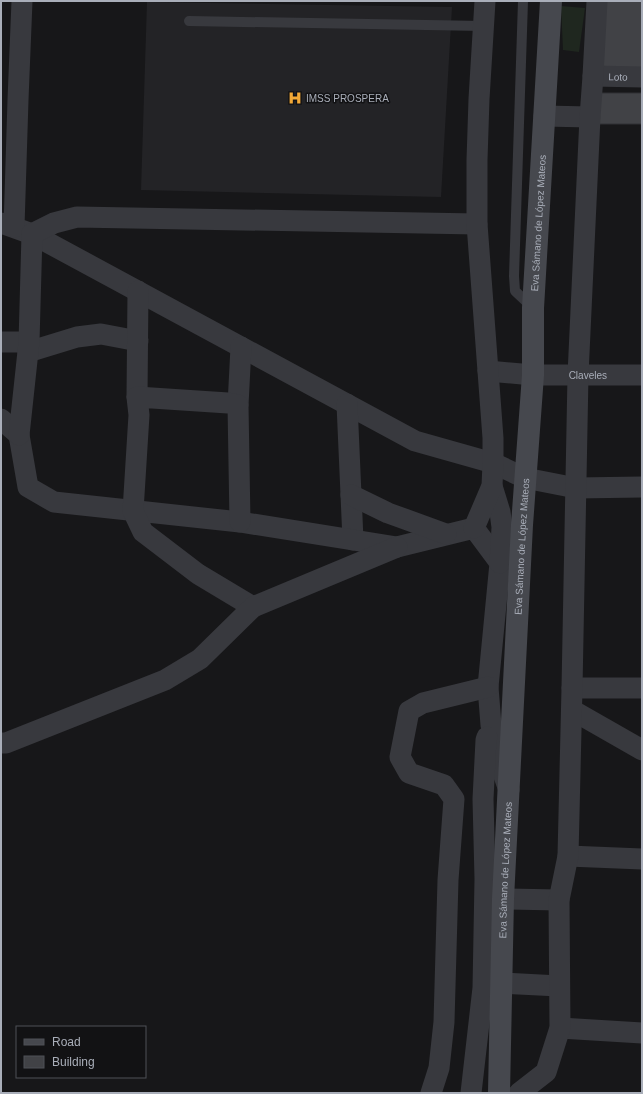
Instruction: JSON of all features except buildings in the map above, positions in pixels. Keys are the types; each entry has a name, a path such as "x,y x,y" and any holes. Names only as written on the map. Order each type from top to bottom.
{"main road":[{"name":"Eva Sámano de López Mateos","path":"499,1093 503,899 525,478 533,375 533,308 551,1"}],"street":[{"path":"22,1 9,95 16,228 29,347 19,435 28,487 54,502 240,522 397,546"},
{"path":"485,1 479,99 477,224 494,438 492,486 500,512 502,527 488,687 491,725 498,759 509,790"},
{"path":"519,1093 546,1072 560,1028 559,900 568,856 578,375 597,1"},
{"name":"Loto","path":"593,76 642,77"},
{"path":"544,116 590,117"},
{"path":"16,228 54,223 77,217 477,224"},
{"path":"16,228 138,291 415,441 493,463 525,478 576,488 642,487"},
{"path":"138,291 137,397 139,415 133,511 143,532 198,574 253,608"},
{"path":"1,342 29,347 77,337 102,334 138,341"},
{"path":"240,522 238,405 241,347"},
{"name":"Claveles","path":"488,371 533,375 642,375"},
{"path":"137,397 228,403 238,405"},
{"path":"347,404 352,540"},
{"path":"1,419 19,435"},
{"path":"474,528 492,486"},
{"path":"351,495 388,513 446,534"},
{"path":"1,743 6,743 165,680 200,659 253,608 397,546 474,528"},
{"path":"474,528 500,563"},
{"path":"431,1093 439,1068 444,1022 448,880 454,799 444,786 409,773 400,756 409,711 423,703 488,687"},
{"path":"572,688 642,688"},
{"path":"572,710 642,750"},
{"path":"471,1093 482,988 485,879 483,799 486,740 491,725"},
{"path":"568,856 642,859"},
{"path":"503,899 559,900"},
{"path":"501,983 559,986"},
{"path":"560,1028 642,1033"}],"lane":[{"path":"523,1 514,276 515,291 533,308"},
{"path":"189,21 484,26"}],"shaded area":[{"name":"IMSS PROSPERA","path":"147,2 452,7 441,197 141,190"},
{"path":"561,6 585,8 579,52 563,50"}],"place":[{"name":"IMSS PROSPERA","path":"295,98"}]}
